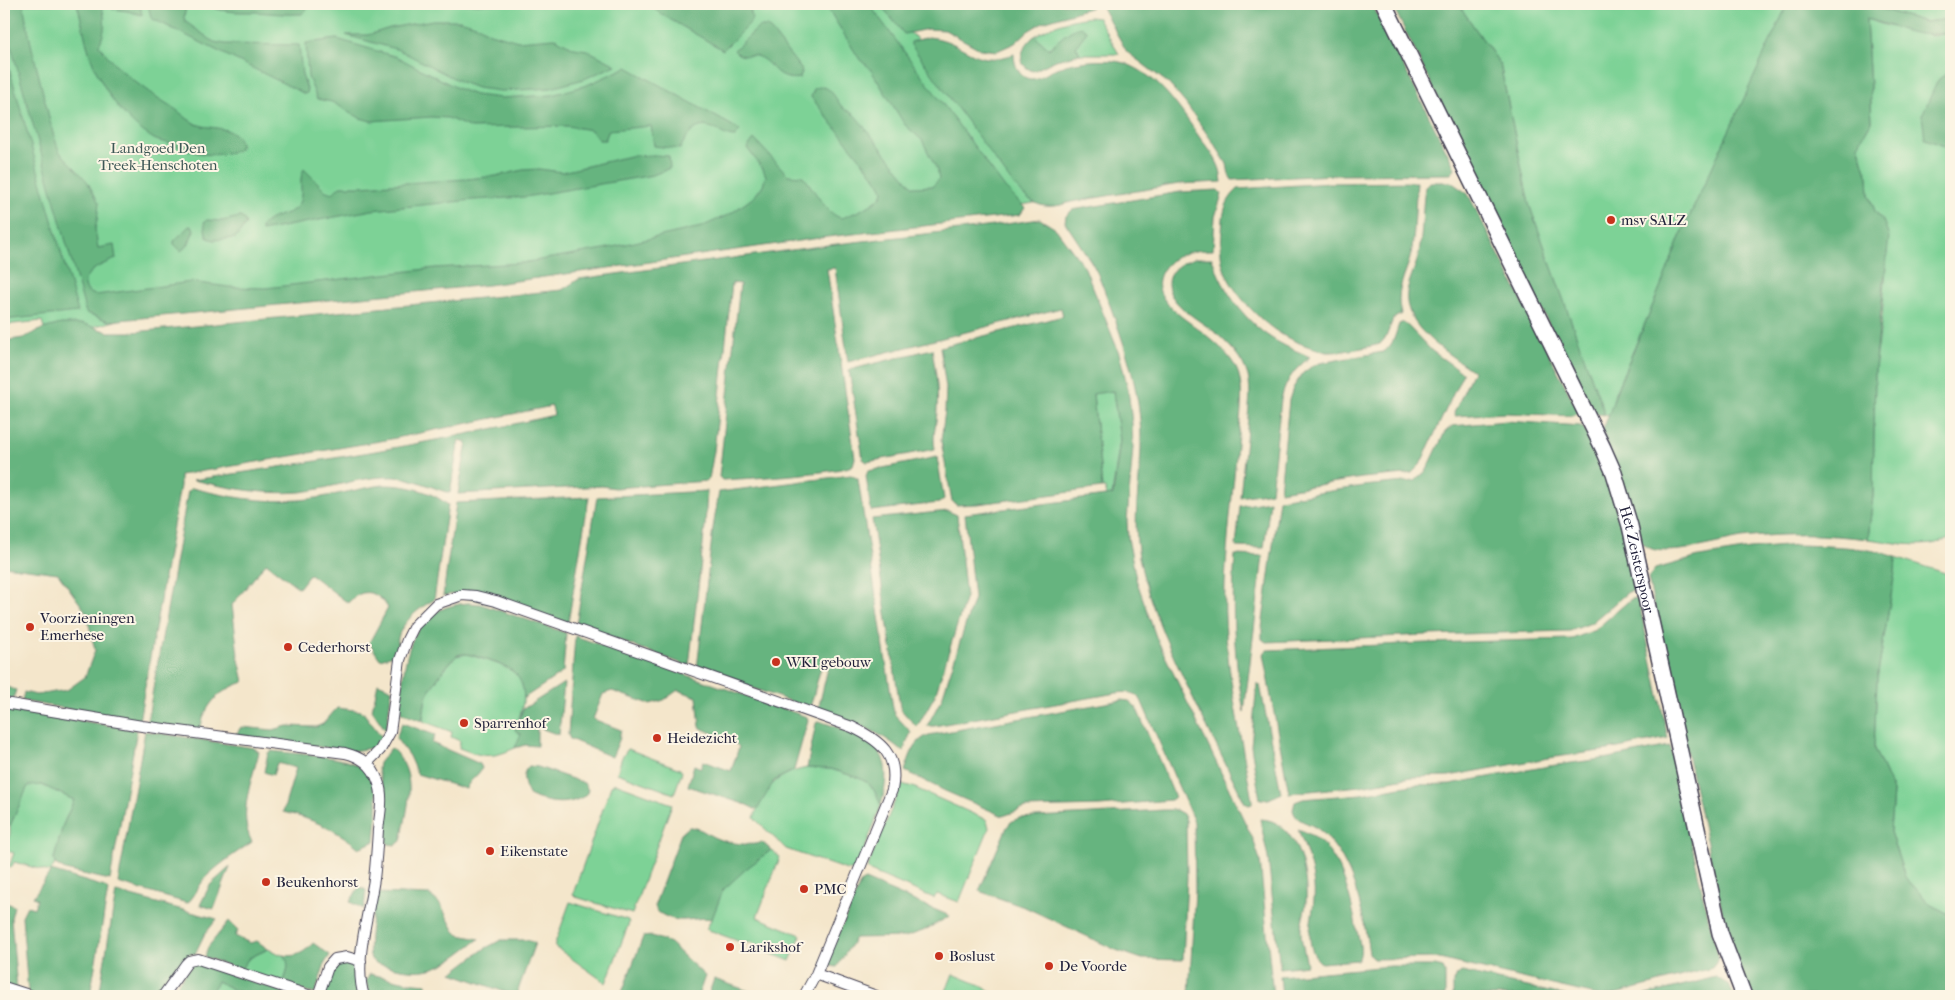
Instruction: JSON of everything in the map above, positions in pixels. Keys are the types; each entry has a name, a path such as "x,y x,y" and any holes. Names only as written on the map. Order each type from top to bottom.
{"street":[{"name":"Het Zeisterspoor","path":"1384,4 1603,448 1618,487 1639,563 1718,924 1724,948 1744,996"},
{"path":"367,763 380,750 390,732 400,660 406,640 414,626 436,604 462,595 496,601 852,727 872,737 886,750 893,762 895,777 892,790 816,974 804,996"},
{"path":"4,702 142,726 345,753 357,756 367,763 379,783 381,799 374,878 361,961 360,979 364,996"},
{"path":"318,996 328,967 335,959 341,957 361,961"},
{"path":"163,996 189,960 198,959 311,996"},
{"path":"816,974 876,996"},
{"path":"4,987 32,996"}],"green space":[{"name":"Landgoed Den Treek-Henschoten","path":"4,4 881,4 898,23 987,96 1034,203 1014,206 1020,215 891,224 149,312 47,339 42,321 4,325"},
{"path":"4,4 23,4 31,44 59,151 87,181 99,203 95,229 98,248 114,245 116,259 95,269 86,277 87,290 96,295 191,282 229,287 266,288 435,268 522,263 604,249 701,227 730,214 754,197 763,185 766,176 763,169 747,148 754,139 788,175 803,176 826,207 836,216 842,218 860,211 873,203 882,194 883,190 882,186 811,97 814,89 819,87 828,89 843,108 856,117 913,187 933,186 939,179 937,170 922,140 905,125 869,67 860,60 825,4 869,4 1005,188 1025,208 1020,215 827,237 488,285 109,321 86,313 4,21"},
{"path":"77,4 101,4 104,25 99,45 122,71 140,86 194,123 233,133 238,137 241,144 238,150 212,155 197,153 156,140 132,122 122,112 99,77 89,52"},
{"path":"111,4 140,4 142,15 112,9"},
{"path":"148,4 190,4 186,6 184,18 186,22 214,42 225,44 299,45 302,75 308,92 305,94 151,18"},
{"path":"205,4 306,4 307,9 302,14 235,12 217,9"},
{"path":"650,4 749,4 752,18 750,23 723,50 659,13"},
{"path":"880,4 1090,4 1092,7 1043,22 1028,31 1015,43 997,51 980,49 945,30 928,29 904,34"},
{"path":"1100,4 1372,4 1455,168 1451,174 1334,175 1232,180 1227,164 1186,104 1168,83 1127,52"},
{"path":"1392,4 1458,4 1500,64 1529,204 1605,415 1592,413"},
{"name":"msv SALZ","path":"1458,4 1788,5 1680,237 1615,393 1610,416 1605,415 1529,204 1500,64"},
{"path":"1784,4 1865,4 1925,22 1951,19 1951,32 1917,34 1866,19 1872,121 1858,145 1868,177 1869,195 1875,211 1884,223 1889,236 1875,369 1873,496 1868,539 1821,535 1774,535 1742,538 1676,550 1654,549 1647,547 1640,541 1602,430 1608,418 1618,386 1680,237 1787,5"},
{"path":"1865,4 1951,4 1951,19 1925,22"},
{"path":"1090,17 1098,18 1119,54 1080,54 1076,46 1086,30 1081,27 1048,49 1035,36 1061,23"},
{"path":"1866,19 1933,36 1951,32 1951,70 1938,80 1926,139 1947,147 1951,153 1951,206 1948,211 1946,229 1951,232 1951,538 1931,544 1920,545 1868,539 1873,496 1875,369 1887,257 1884,223 1875,211 1869,195 1868,177 1858,144 1872,121"},
{"path":"433,20 460,20 476,25 490,33 518,41 555,38 574,48 587,50 616,65 584,79 551,88 501,91 477,88 461,82 399,50 346,35 368,35 390,28"},
{"path":"759,27 767,27 772,32 801,69 800,78 786,78 759,57 743,56 734,50"},
{"path":"1081,27 1086,30 1086,33 1076,46 1080,54 1056,60 1033,71 1023,64 1023,50 1033,37 1035,36 1049,49 1068,33"},
{"path":"928,37 941,39 978,56 988,58 1000,58 1014,54 1018,70 1027,78 1032,79 1039,78 1066,65 1092,61 1118,61 1137,69 1168,94 1177,105 1211,152 1220,170 1222,182 1179,184 1052,206 1045,206 1031,201 1012,183 911,45 911,42"},
{"path":"337,39 397,57 459,89 475,95 501,98 552,95 587,85 627,67 740,130 735,137 727,136 709,127 699,127 691,133 680,149 654,146 651,126 609,130 605,140 599,140 591,130 567,126 471,128 448,118 431,117 371,121 360,118 332,102 317,99 308,77 306,43"},
{"path":"4,50 78,312 4,320"},
{"path":"1951,70 1951,153 1947,147 1925,139 1922,115 1938,80"},
{"path":"630,156 669,156 670,168 653,175 525,197 372,210 261,231 261,227 270,219 291,212 298,205 304,169 326,191 333,193 340,186 466,179 496,176 523,170 539,169 562,172"},
{"path":"1417,182 1412,249 1399,296 1401,314 1393,319 1386,337 1380,344 1338,352 1327,352 1296,342 1272,328 1254,312 1237,292 1225,271 1221,258 1223,221 1229,199 1238,189 1330,183"},
{"path":"1429,182 1451,182 1468,194 1579,413 1573,416 1506,413 1455,416 1454,413 1473,371 1440,348 1419,328 1407,305 1408,287 1417,262 1420,244 1425,187"},
{"path":"1218,190 1222,194 1215,217 1213,250 1193,251 1175,258 1165,267 1159,277 1159,287 1162,296 1176,312 1225,352 1235,366 1240,380 1241,404 1227,549 1225,611 1229,666 1252,801 1252,804 1249,805 1245,803 1183,677 1163,633 1147,588 1139,557 1136,529 1141,430 1133,376 1098,273 1065,222 1066,216 1072,210 1180,192"},
{"path":"240,217 244,219 246,224 236,238 214,240 208,238 204,222 207,220 222,221"},
{"path":"1040,219 1056,229 1085,268 1119,353 1128,389 1132,423 1133,447 1127,521 1128,538 1136,579 1156,637 1253,839 1260,860 1273,996 1189,996 1195,891 1194,822 1141,700 1136,695 1123,692 1116,693 927,726 942,698 974,598 965,514 1113,495 1120,440 1113,391 1093,394 1102,488 978,504 956,505 952,501 941,441 946,388 940,347 1063,316 1061,308 848,362 835,268 827,269 855,458 853,465 832,471 722,480 719,477 740,284 732,283 714,451 707,481 615,488 602,486 458,494 467,442 459,440 450,493 416,481 395,477 371,478 312,490 286,493 246,490 193,480 329,459 509,425 554,415 552,406 386,440 180,475 180,486 139,721 22,701 24,692 36,695 67,690 85,677 95,650 86,612 58,573 4,566 4,341 23,338 42,329 61,324 84,324 108,332 134,332 562,290 579,279 828,245"},
{"path":"189,226 193,227 194,230 188,245 181,251 174,244 174,241"},
{"path":"1194,258 1212,258 1223,283 1246,317 1267,335 1310,357 1292,375 1281,399 1271,492 1240,497 1250,395 1248,376 1243,363 1226,342 1183,309 1170,293 1168,284 1174,269"},
{"path":"1404,322 1432,351 1463,373 1420,465 1412,473 1362,478 1280,491 1289,400 1293,388 1303,373 1320,363 1383,352 1392,343 1399,324"},
{"path":"932,349 937,394 935,449 867,462 863,459 849,370"},
{"path":"1113,391 1120,440 1112,495 1106,496 1105,488 1102,488 1093,393"},
{"path":"1506,421 1581,426 1586,431 1592,441 1615,503 1636,590 1628,592 1591,623 1570,631 1266,642 1262,639 1279,499 1363,486 1415,481 1427,470 1445,432 1452,426"},
{"path":"937,457 944,499 939,503 871,511 866,476 868,471"},
{"path":"851,475 858,479 893,708 895,715 911,732 903,752 874,732 818,710 828,668 821,667 810,708 697,669 713,528 719,492"},
{"path":"383,485 417,489 448,505 434,600 418,611 403,626 398,638 397,654 380,659 369,643 388,608 379,597 374,594 364,593 359,594 348,603 310,574 299,588 266,563 232,605 238,655 244,682 227,689 214,700 205,714 200,731 147,723 188,491 192,488 245,498 285,501 320,497"},
{"path":"707,491 705,527 689,666 576,625 597,497"},
{"path":"589,497 568,623 453,594 443,596 456,503"},
{"path":"1270,501 1264,548 1236,547 1240,506"},
{"path":"948,511 957,515 966,597 935,695 917,727 900,707 872,519"},
{"path":"1797,545 1860,549 1885,553 1896,557 1877,679 1874,749 1893,791 1890,832 1905,877 1931,905 1951,915 1951,996 1749,996 1734,957 1648,578 1655,569 1699,557 1750,549"},
{"path":"1235,555 1263,556 1244,712 1234,634 1233,594"},
{"path":"1896,557 1951,575 1951,915 1931,905 1905,877 1890,832 1893,791 1874,749 1877,679"},
{"path":"1638,598 1668,738 1608,750 1548,758 1449,776 1412,777 1360,786 1289,793 1263,654 1267,650 1572,639 1595,630 1631,599"},
{"path":"468,603 480,604 566,633 563,672 524,698 523,688 517,675 506,667 474,656 458,655 445,668 428,694 422,721 401,713 401,695 409,649 420,626 428,617 439,610"},
{"path":"575,636 807,717 808,720 794,770 774,781 757,810 688,786 694,765 701,768 703,761 731,771 739,747 700,727 697,697 678,690 664,700 650,704 612,691 603,694 593,719 621,730 620,738 612,757 570,739 568,735"},
{"path":"467,654 498,664 518,676 524,695 515,730 521,734 515,748 487,756 474,753 459,748 460,741 451,737 452,732 423,721 426,696 441,673 456,656"},
{"path":"378,683 392,689 386,731 372,710"},
{"path":"564,683 559,735 537,727 537,746 525,745 515,748 521,734 515,730 523,709"},
{"path":"1257,683 1260,685 1281,793 1269,799 1260,799 1251,746"},
{"path":"4,686 16,690 13,699 4,698"},
{"path":"1122,700 1129,701 1136,707 1175,797 1171,800 1100,806 1026,808 1003,816 905,771 916,745 929,735"},
{"path":"4,708 137,730 110,880 65,870 55,864 54,859 63,825 74,800 42,785 28,786 10,826 4,824"},
{"path":"337,708 362,711 385,741 372,748 352,751 235,736 241,727 273,730 287,726 316,727 323,724"},
{"path":"819,721 852,733 875,746 882,756 885,769 885,785 881,805 874,790 868,783 859,778 831,769 807,768 816,723"},
{"path":"402,723 435,735 432,743 480,764 482,768 466,789 417,774 409,756 396,738"},
{"path":"145,731 254,748 259,752 247,797 246,809 248,832 252,842 208,875 187,903 118,883"},
{"path":"1670,746 1719,959 1712,968 1612,995 1601,996 1435,958 1373,959 1369,953 1357,894 1346,866 1339,853 1322,832 1298,819 1293,810 1295,802 1303,799 1361,794 1412,785 1450,784"},
{"path":"391,748 400,758 406,769 409,792 401,841 396,845 388,844 385,840 386,802 378,769 379,763"},
{"path":"628,749 680,769 682,772 674,794 617,773 622,757"},
{"path":"271,751 336,759 355,764 362,769 371,779 376,791 375,841 359,848 323,826 283,812 296,768 277,763 273,775 264,772 268,753"},
{"path":"529,766 538,767 584,783 588,790 586,795 572,801 558,803 530,796 524,780 526,769"},
{"path":"807,768 831,769 859,778 868,783 874,790 881,805 857,870 847,870 786,849 754,818 762,798 773,784 787,774"},
{"path":"615,783 672,804 632,914 576,897 573,894 611,786"},
{"path":"33,784 42,785 74,800 63,825 54,859 55,864 50,872 14,862 12,867 9,867 14,853 4,850 10,834 10,826 25,790"},
{"path":"902,784 913,787 987,820 989,828 959,902 937,894 934,898 870,871 867,868"},
{"path":"1176,810 1183,814 1186,820 1187,877 1183,960 1142,959 1116,950 1027,908 979,891 1007,827 1011,822 1019,818"},
{"path":"1260,819 1272,821 1283,828 1291,837 1302,862 1305,876 1306,901 1301,932 1307,965 1280,968 1268,858"},
{"path":"689,827 697,828 728,842 747,844 762,842 771,850 723,890 712,919 671,919 659,913 655,906 681,834"},
{"path":"1298,829 1324,845 1340,871 1351,901 1360,942 1358,960 1321,963 1315,955 1310,937 1314,886 1310,864"},
{"path":"771,850 780,857 757,917 801,935 790,961 759,949 760,946 748,941 746,944 706,929 720,894 728,884 739,873"},
{"path":"230,867 214,909 200,905 210,885"},
{"path":"51,871 105,887 108,890 90,996 37,996 28,993 22,916 27,906 34,908 37,899 33,897"},
{"path":"865,880 950,916 923,931 905,937 855,938 837,967 825,965 861,882"},
{"path":"359,887 366,890 364,909 350,902"},
{"path":"116,892 217,919 204,935 195,954 190,954 159,996 99,996"},
{"path":"376,893 430,895 440,904 454,930 459,935 479,939 447,962 427,970 403,969 376,963 371,959 369,946"},
{"path":"4,902 14,906 11,918 17,990 4,985"},
{"path":"570,902 628,920 629,923 606,983 554,946"},
{"path":"229,921 238,930 235,936 250,943 257,941 268,949 249,958 240,970 205,957 208,947"},
{"path":"652,936 670,943 705,976 698,996 621,995 643,937"},
{"path":"501,940 527,940 535,943 516,996 452,973 484,949"},
{"path":"313,943 330,955 325,963 315,994 283,984 288,965 283,955 292,956 300,954"},
{"path":"268,949 287,958 288,969 283,984 240,970 249,958"},
{"path":"345,961 356,966 361,996 323,996 334,968"},
{"path":"196,963 296,996 246,996 217,981 210,996 169,996 192,964"},
{"path":"1390,966 1435,966 1443,968 1445,972 1445,996 1282,996 1280,976"},
{"path":"1462,972 1567,996 1453,996 1453,982 1456,975"},
{"path":"370,974 406,982 426,984 427,996 370,996 366,981"},
{"path":"953,974 985,987 995,996 944,996"},
{"path":"1716,977 1729,985 1734,996 1642,996"},
{"path":"714,979 763,996 708,996"},
{"path":"217,981 246,996 210,996"}],"place":[{"name":"msv SALZ","path":"1611,220"},
{"name":"Voorzieningen Emerhese","path":"30,627"},
{"name":"Cederhorst","path":"288,647"},
{"name":"WKI gebouw","path":"776,662"},
{"name":"Sparrenhof","path":"464,723"},
{"name":"Heidezicht","path":"657,738"},
{"name":"Eikenstate","path":"490,851"},
{"name":"Beukenhorst","path":"266,882"},
{"name":"PMC","path":"804,889"},
{"name":"Larikshof","path":"730,947"},
{"name":"Boslust","path":"939,956"},
{"name":"De Voorde","path":"1049,966"}]}
